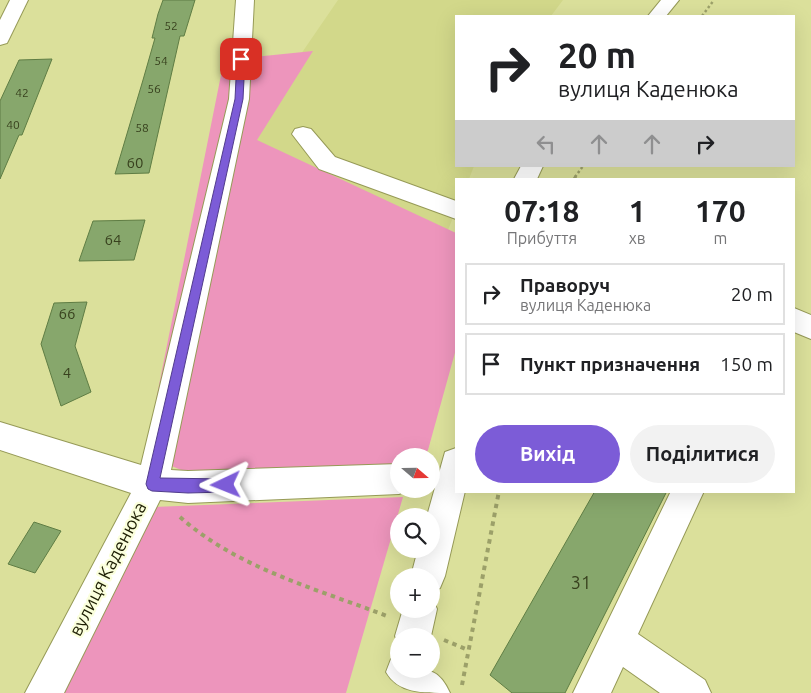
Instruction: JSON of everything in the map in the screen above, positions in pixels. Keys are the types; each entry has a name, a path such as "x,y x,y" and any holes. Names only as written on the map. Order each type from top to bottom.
{"street":[{"path":"0,39 19,0"},
{"name":"вулиця Каденюка","path":"44,693 152,484 239,99 245,0"},
{"path":"658,15 670,0"},
{"path":"303,134 328,163 455,210"},
{"path":"795,320 811,328"},
{"path":"0,436 152,484 188,487 390,480"},
{"path":"429,568 447,473"},
{"path":"592,693 687,493"},
{"path":"617,641 692,693"}],"path":[{"path":"703,15 714,0"},
{"path":"575,178 582,167"},
{"path":"152,484 183,520 214,543 263,566 416,624"},
{"path":"461,693 499,493"}],"shaded area":[{"path":"338,0 563,0 552,15 455,15 455,167 474,167 469,178 455,178 455,212 444,240 242,140"},
{"path":"313,51 257,140 455,233 455,353 429,448 390,448 390,465 186,472 145,455 224,60"},
{"path":"403,498 400,508 390,508 390,542 346,693 62,693 153,507"}],"building":[{"path":"163,0 195,0 184,36 180,36 149,173 115,174 155,38 152,38"},
{"path":"52,59 22,135 19,135 0,179 0,101 19,60"},
{"path":"145,220 134,260 79,261 93,221"},
{"path":"87,302 75,346 91,392 61,406 41,344 54,303"},
{"path":"594,493 666,493 565,693 512,693 490,675"},
{"path":"34,522 61,531 35,573 8,564"}],"route":[{"path":"226,485 188,487 152,484 239,99 241,59"}]}
